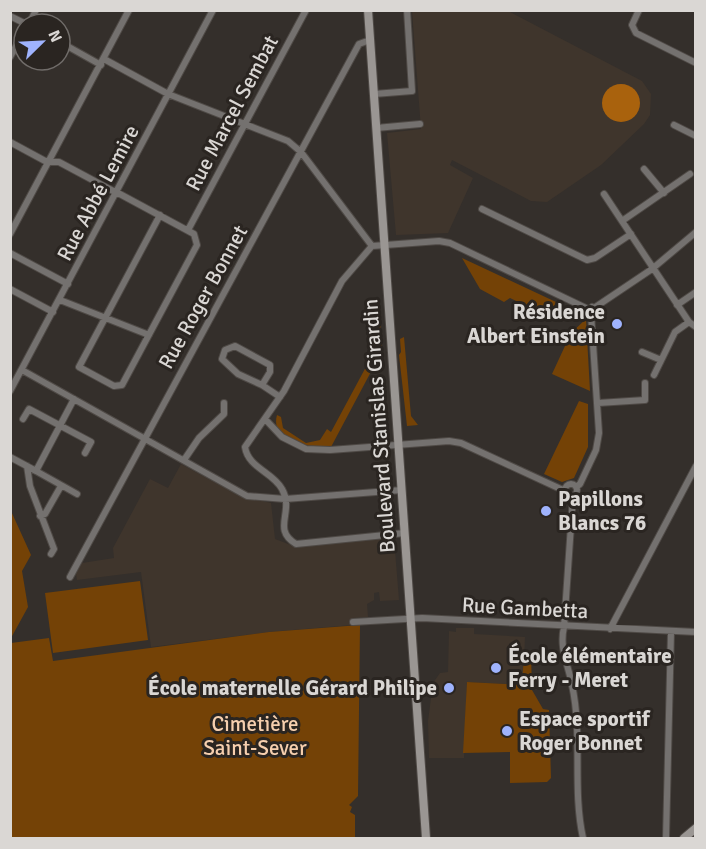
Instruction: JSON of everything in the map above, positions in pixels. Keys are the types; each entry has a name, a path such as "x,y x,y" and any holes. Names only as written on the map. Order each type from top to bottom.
{"main road":[{"name":"Boulevard Stanislas Girardin","path":"368,10 426,838"},
{"path":"684,838 696,828"}],"street":[{"path":"10,234 129,10"},
{"name":"Rue Abbé Lemire","path":"10,391 118,193 213,10"},
{"name":"Rue Marcel Sembat","path":"188,230 306,10"},
{"path":"374,94 412,91 407,10"},
{"path":"639,10 633,25 636,33 696,63"},
{"name":"Rue Roger Bonnet","path":"70,577 358,44 370,40"},
{"path":"72,48 168,94 288,141 301,152 372,246"},
{"path":"376,128 420,124"},
{"path":"674,125 696,136"},
{"path":"10,142 48,162 59,162 160,215 194,234 198,245 122,385 114,386 79,367 160,215"},
{"path":"644,169 664,193"},
{"path":"622,222 690,174"},
{"path":"604,195 689,322 696,327"},
{"path":"482,210 587,260 595,258 631,234"},
{"path":"591,310 653,268 696,232"},
{"path":"405,533 296,544 286,537 283,529 287,511 282,488 249,459 246,453 249,439 280,397 342,281 372,246 439,241 450,243 591,310"},
{"path":"10,253 68,284"},
{"path":"10,290 53,312"},
{"path":"677,304 696,292"},
{"path":"60,300 149,335"},
{"path":"576,487 580,484 596,450 598,403 591,310"},
{"path":"654,375 675,332 689,322"},
{"path":"262,385 270,372 270,365 235,346 225,350 222,359 231,369 280,397"},
{"path":"642,352 661,360"},
{"path":"22,370 247,496 285,500 402,490"},
{"path":"598,403 645,400 645,383"},
{"path":"36,471 74,399"},
{"path":"184,460 199,438 224,414 224,403"},
{"path":"23,419 29,409 91,442 85,453"},
{"path":"265,419 282,437 306,449 330,450 449,441 461,444 565,491 568,496 573,496"},
{"path":"10,457 76,494"},
{"path":"27,466 30,486 54,549 51,554"},
{"path":"610,629 696,466"},
{"path":"565,491 569,485 576,487"},
{"path":"40,516 45,514 60,486"},
{"path":"576,487 577,493 573,496 564,627 560,642 569,670 577,712 578,802 583,838"},
{"name":"Rue Gambetta","path":"352,622 411,618 696,632"},
{"path":"666,838 670,632"}],"shaded area":[{"path":"412,11 508,11 642,81 651,94 650,115 644,124 601,165 547,202 531,201 452,160 450,165 473,178 448,233 396,235 387,133 421,129"},
{"path":"621,84 635,89 640,103 635,117 621,122 607,117 602,103 607,89"},
{"path":"181,464 238,495 271,503 275,539 296,547 394,538 399,600 380,601 379,592 374,593 374,600 367,604 368,617 353,618 353,625 269,632 151,647 141,572 77,580 76,574 82,563 114,558 113,548 150,479 168,488"},
{"path":"456,628 474,628 474,634 525,637 523,685 467,682 464,758 429,758 428,721 433,683 440,673 448,672 449,631 456,632"}],"green space":[{"path":"462,258 556,302 549,317 510,298 504,302 480,289"},
{"path":"380,319 382,351 331,447 304,445 286,438 276,424 277,415 281,417 283,428 306,443 320,440 327,429 331,432 374,352 370,349 368,331 370,323"},
{"path":"586,319 590,391 552,374 571,333"},
{"path":"404,337 411,416 418,425 407,426 399,355 401,352 400,339"},
{"path":"579,401 588,404 588,447 574,478 562,482 544,474"},
{"path":"11,511 31,555 22,571 28,607 11,638"},
{"path":"140,581 148,640 53,653 45,593"},
{"name":"Cimetière Saint-Sever","path":"360,625 358,796 349,805 352,807 350,812 355,815 355,838 11,838 11,643 49,638 53,661 269,632"},
{"name":"Espace sportif Roger Bonnet","path":"524,654 531,654 532,690 543,709 549,710 551,778 547,782 510,783 510,752 463,753 467,682 522,685"}],"place":[{"name":"Résidence Albert Einstein","path":"617,324"},
{"name":"Papillons Blancs 76","path":"546,511"},
{"name":"École élémentaire Ferry - Meret","path":"496,668"},
{"name":"École maternelle Gérard Philipe","path":"449,688"},
{"name":"Espace sportif Roger Bonnet","path":"507,731"}]}
